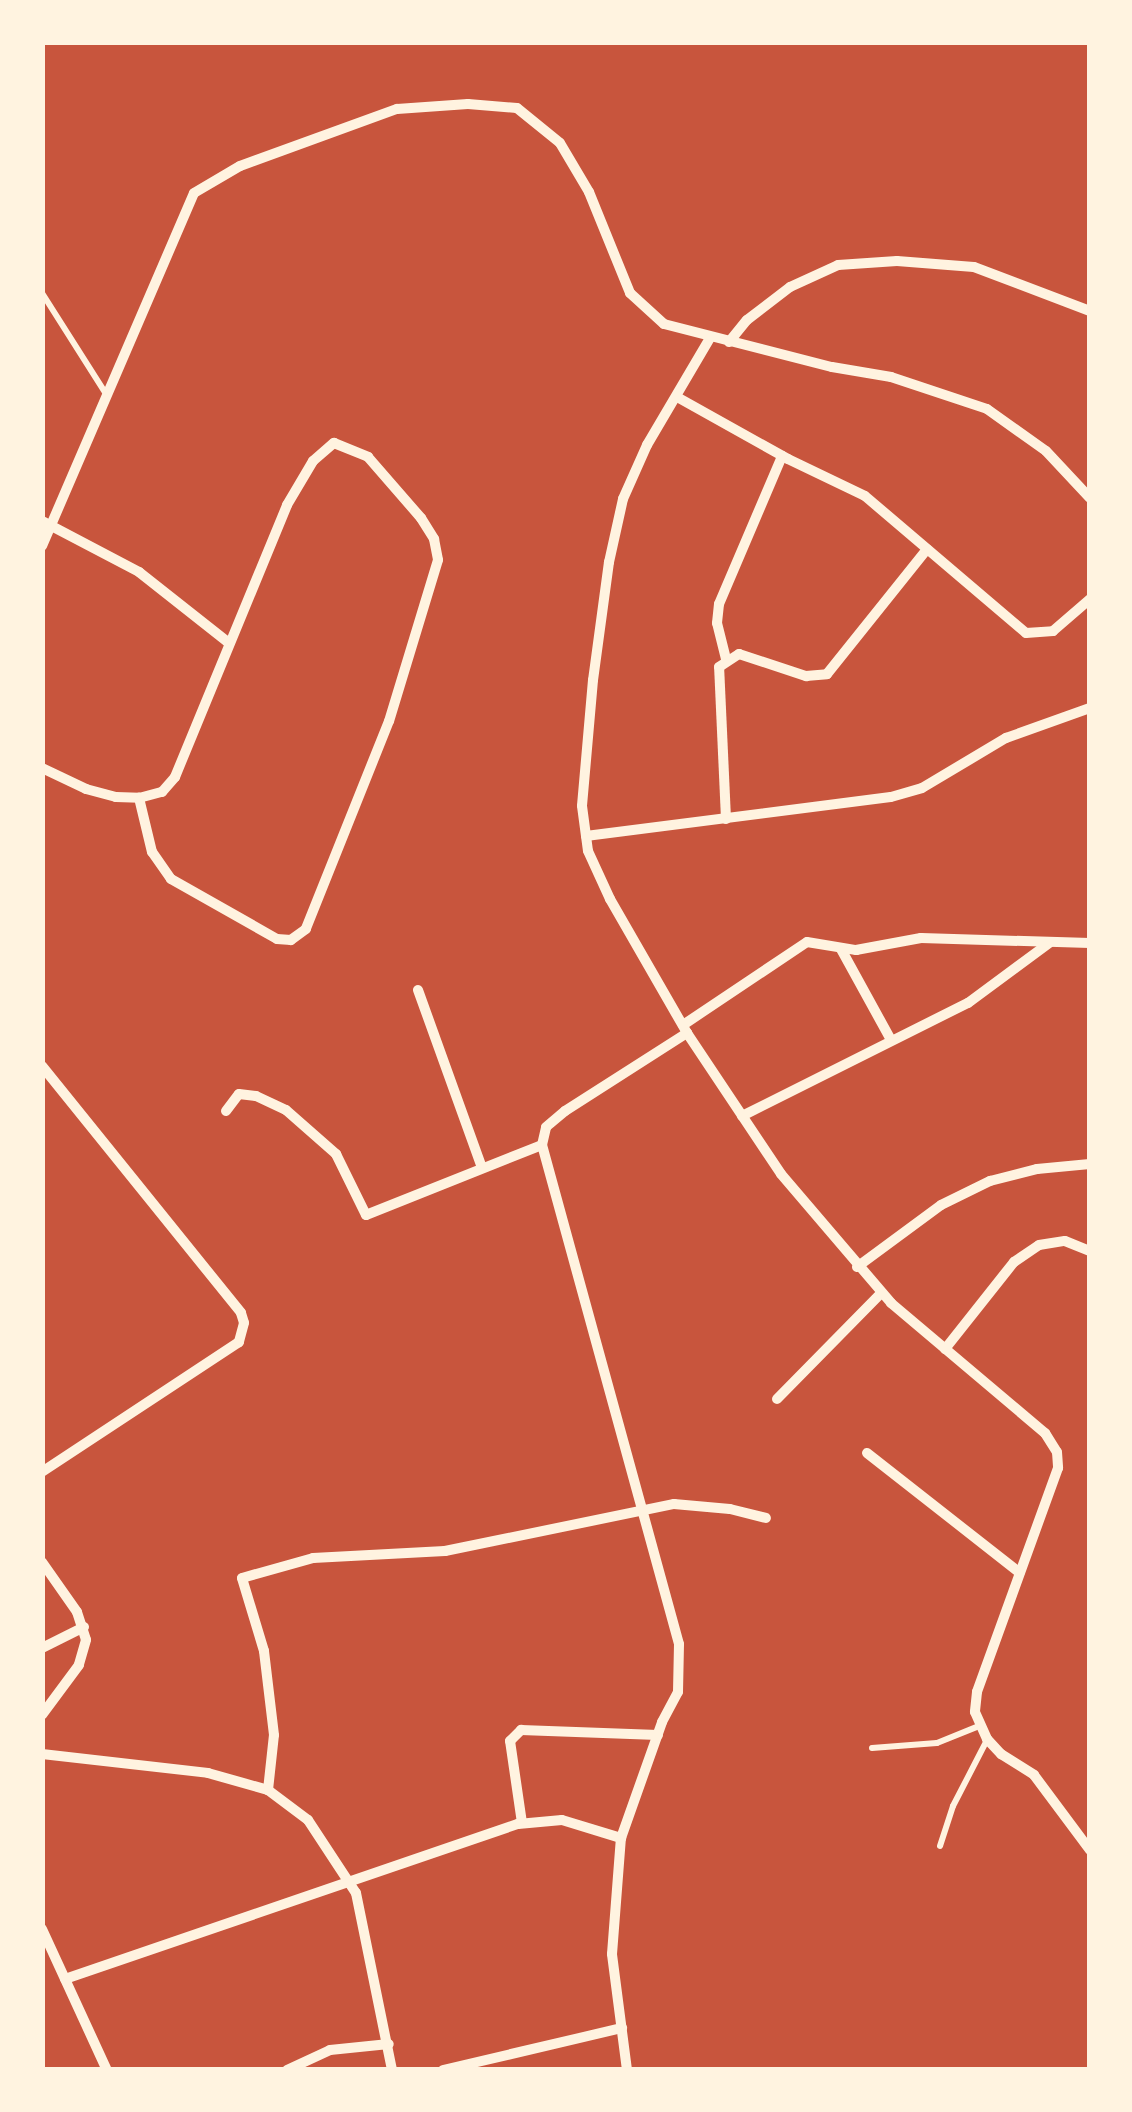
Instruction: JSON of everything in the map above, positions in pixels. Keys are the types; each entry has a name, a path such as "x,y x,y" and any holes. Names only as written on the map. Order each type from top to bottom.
{"street":[{"path":"42,546 46,524 194,193 240,166 397,110 468,104 517,108 560,144 589,192 630,293 664,324 710,338 891,377 987,409 1046,451 1090,498"},
{"path":"729,342 747,320 790,287 838,265 897,261 974,267 1090,310"},
{"path":"710,338 647,445 623,500 608,562 582,806 588,851 610,899 685,1029 781,1174 881,1293 1044,1434 1057,1452 1058,1468 977,1692 979,1726 1001,1754 1034,1775 1090,1850"},
{"path":"677,397 782,456 865,496 1026,633 1053,631 1090,599"},
{"path":"42,768 86,789 138,798 162,792 175,778 287,505 313,461 334,443 368,457 421,518 434,539 438,560 390,721 306,929 291,940 277,938 171,879 152,852 138,798"},
{"path":"726,659 717,623 718,604 782,456"},
{"path":"46,524 138,572 229,643"},
{"path":"726,820 719,667 726,659 740,654 806,676 827,674 927,549"},
{"path":"586,836 877,799 922,788 1006,738 1090,708"},
{"path":"627,2070 612,1954 620,1838 678,1692 679,1644 542,1145 546,1126 807,942 842,949 922,938 1090,943"},
{"path":"742,1116 890,1038 968,1004 1050,943"},
{"path":"842,949 890,1038"},
{"path":"418,990 482,1168"},
{"path":"42,1066 241,1313 244,1324 239,1342 42,1472"},
{"path":"226,1111 239,1094 256,1096 286,1110 336,1154 366,1215 542,1145"},
{"path":"857,1267 941,1205 990,1181 1037,1169 1090,1164"},
{"path":"945,1348 1014,1262 1038,1246 1064,1241 1090,1251"},
{"path":"777,1398 881,1293"},
{"path":"867,1454 1020,1573"},
{"path":"268,1790 274,1735 266,1667 256,1616 242,1578 313,1558 445,1551 641,1509 699,1504 766,1518"},
{"path":"42,1562 84,1627 80,1665 42,1714"},
{"path":"42,1648 84,1627"},
{"path":"522,1823 510,1741 521,1730 658,1735"},
{"path":"42,1754 208,1773 268,1790 308,1820 356,1893 392,2070"},
{"path":"65,1980 522,1823 562,1820 620,1838"},
{"path":"42,1928 107,2070"},
{"path":"443,2070 622,2028"},
{"path":"287,2070 330,2050 389,2044"}],"lane":[{"path":"42,293 106,394"},
{"path":"872,1748 937,1743 979,1726"},
{"path":"940,1846 953,1806 987,1739"}]}
